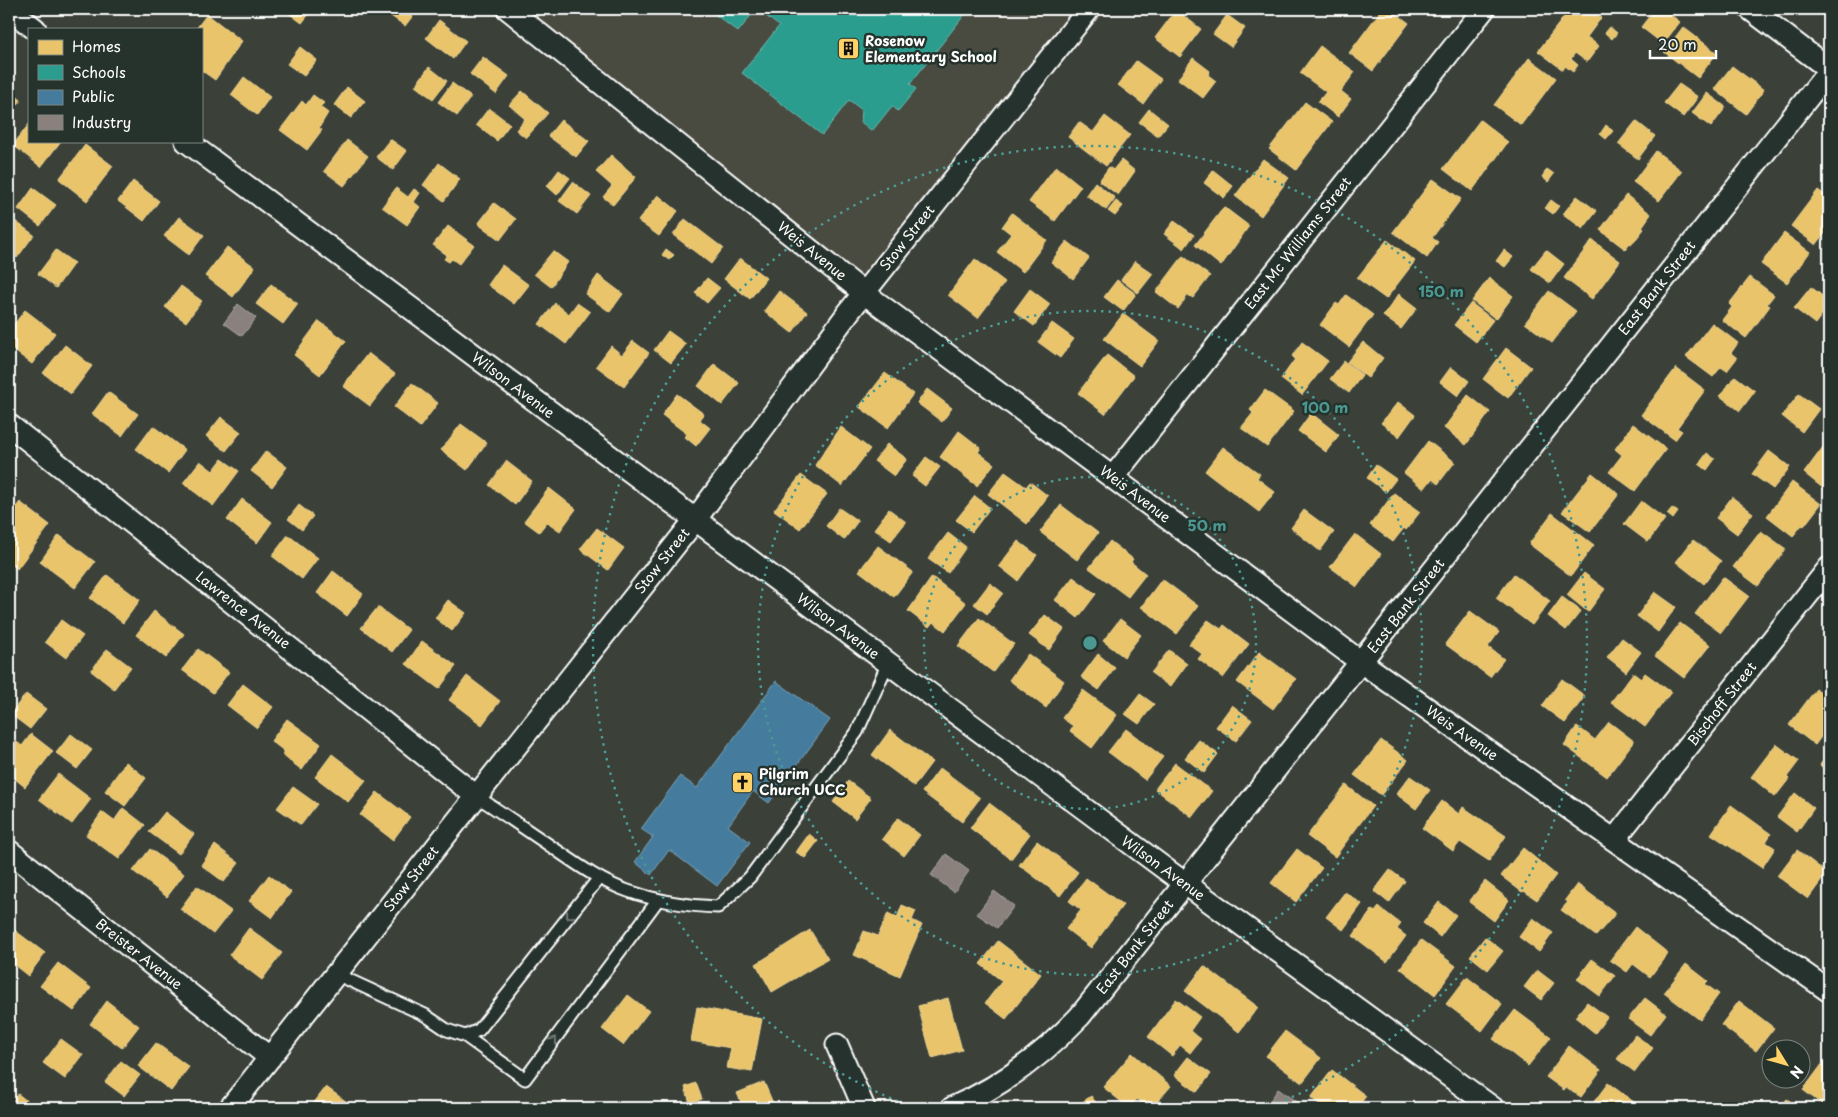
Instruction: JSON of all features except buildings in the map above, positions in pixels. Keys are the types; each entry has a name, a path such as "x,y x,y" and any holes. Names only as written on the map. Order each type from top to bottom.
{"street":[{"name":"Weis Avenue","path":"508,9 864,293 1361,662 1829,991"},
{"name":"Stow Street","path":"230,1108 695,520 864,293 1089,9"},
{"name":"East Mc Williams Street","path":"1113,477 1484,9"},
{"path":"1750,9 1829,70"},
{"path":"9,10 34,28"},
{"name":"East Bank Street","path":"952,1108 989,1091 1014,1075 1060,1037 1089,1005 1829,70"},
{"name":"Wilson Avenue","path":"187,142 1185,884 1492,1108"},
{"name":"Lawrence Avenue","path":"9,425 476,796"},
{"name":"Bischoff Street","path":"1614,840 1829,568"},
{"name":"Breister Avenue","path":"9,851 270,1058"},
{"path":"837,1045 864,1108"}],"lane":[{"path":"476,796 574,863 599,878 627,891 658,900 696,906 718,907 750,877 857,732 888,663"},
{"path":"465,1036 479,1030 599,878"},
{"path":"336,974 425,1015 448,1030 465,1036 525,1079 658,900"}],"shaded area":[{"path":"508,9 1089,9 864,293"}],"place":[{"name":"Rosenow Elementary School","path":"849,49"},
{"name":"Pilgrim Church UCC","path":"743,782"}]}
